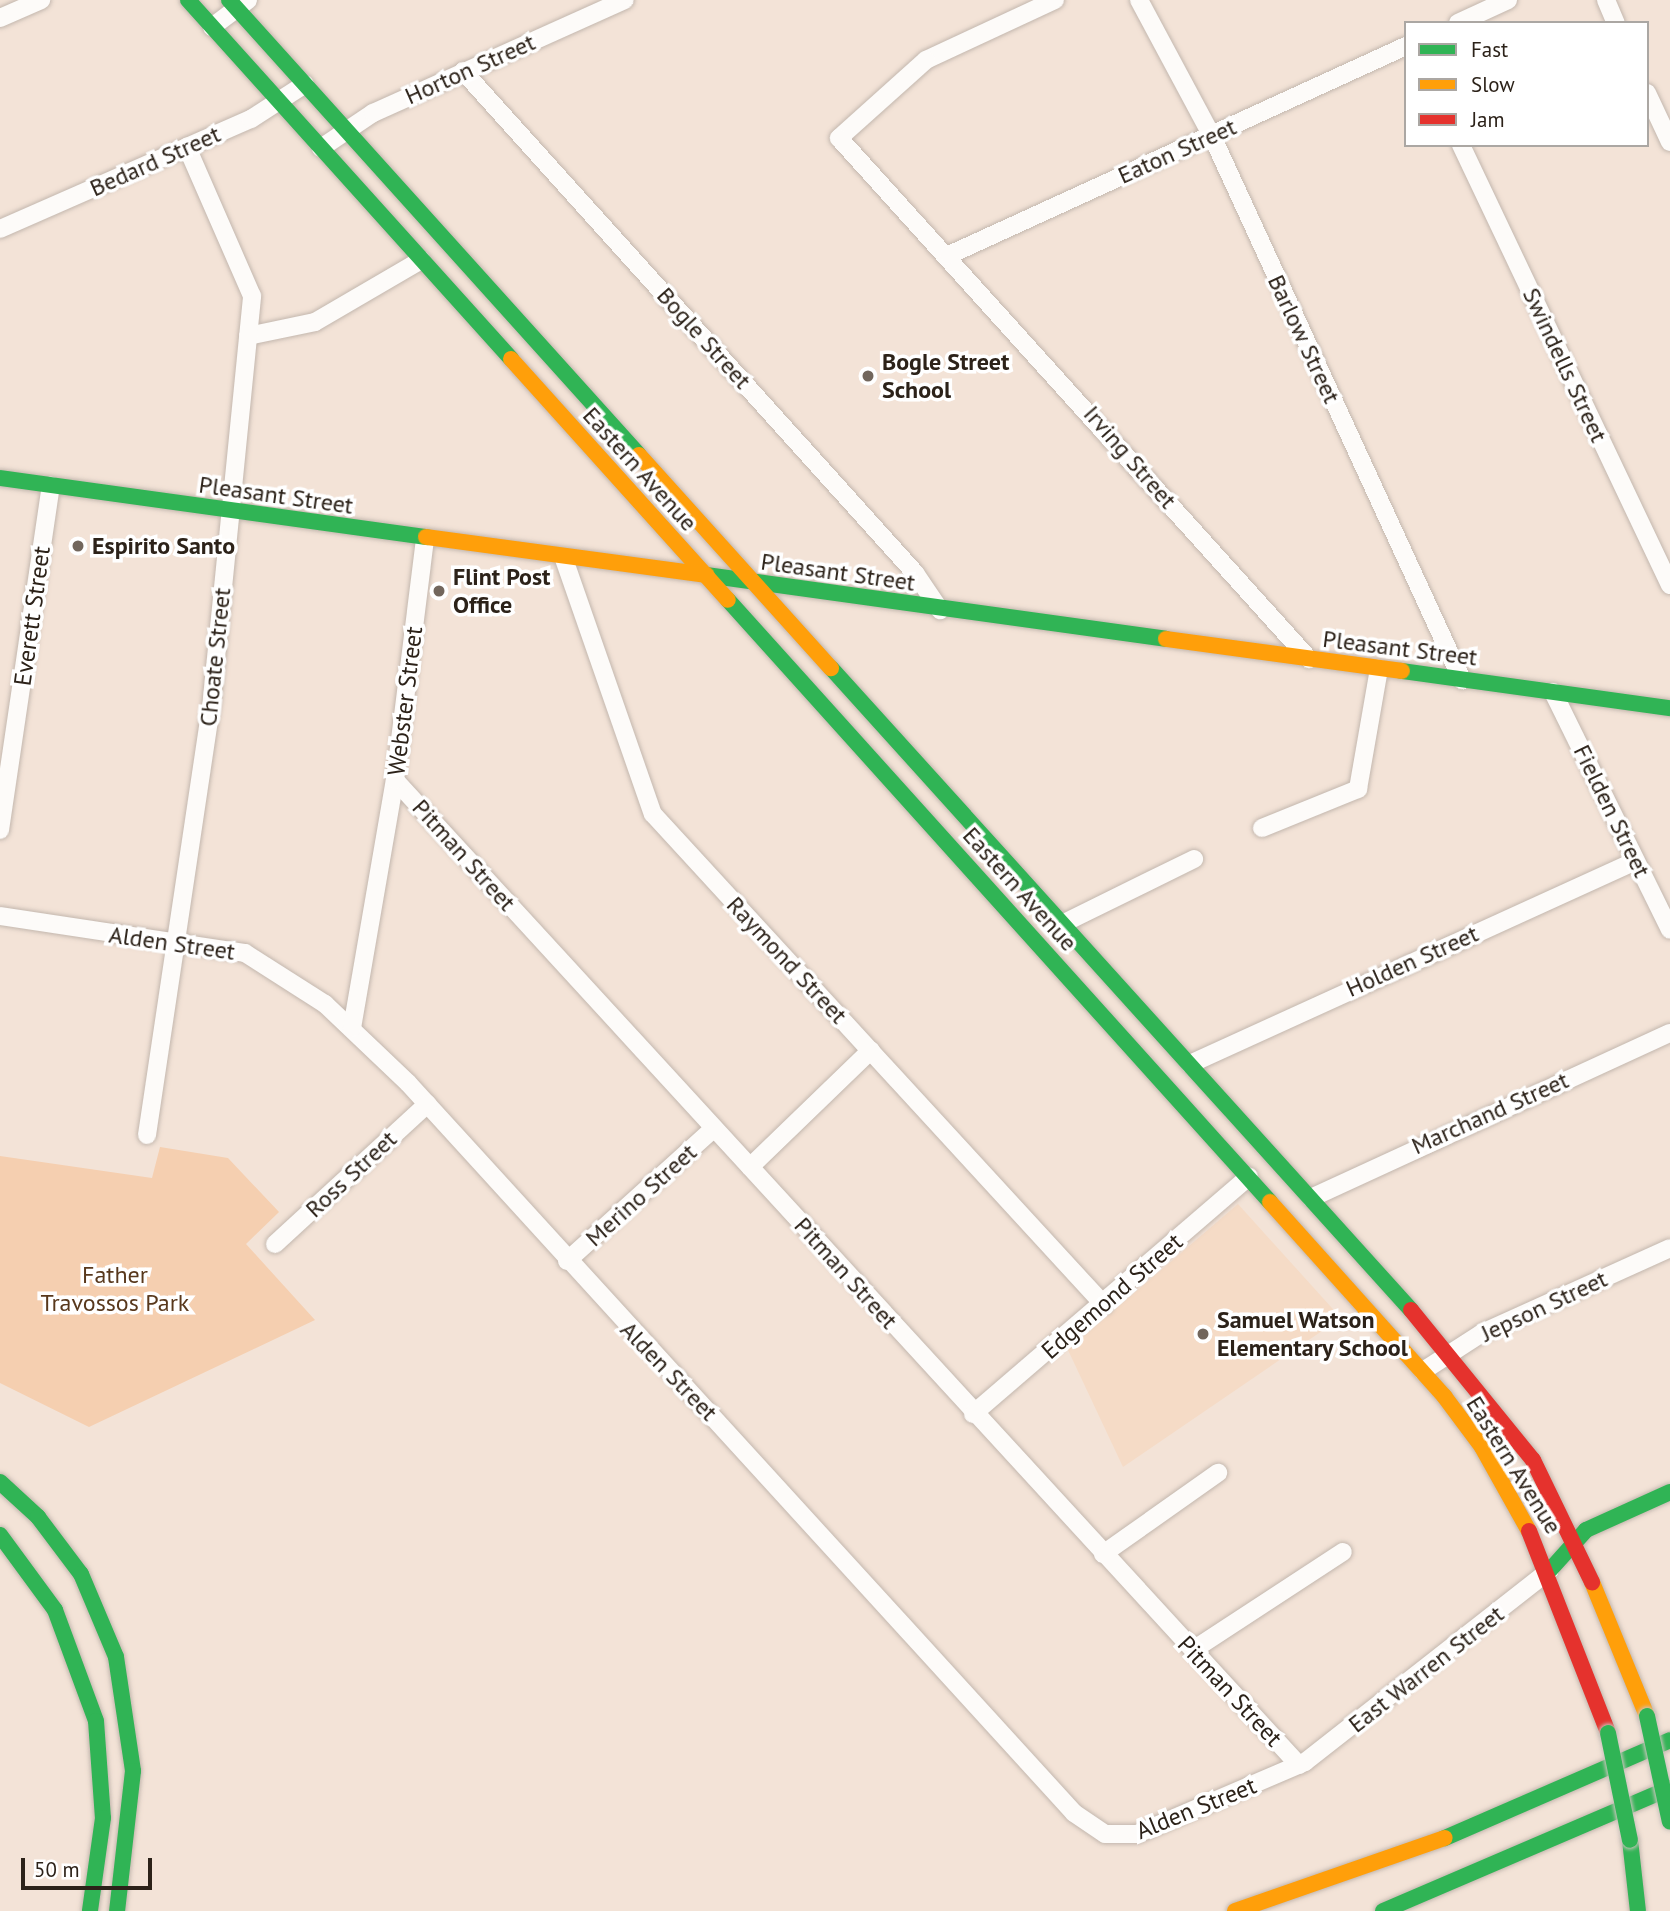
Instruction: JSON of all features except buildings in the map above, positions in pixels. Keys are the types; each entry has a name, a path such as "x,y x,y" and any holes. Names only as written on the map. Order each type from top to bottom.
{"main road":[{"name":"Eastern Avenue","path":"187,0 1423,1371 1482,1447 1550,1570 1608,1733 1630,1840 1638,1911"},
{"name":"Eastern Avenue","path":"238,2 345,129 1450,1351 1533,1460 1577,1541 1647,1716 1670,1823"},
{"name":"Pleasant Street","path":"0,478 709,579 1670,708"},
{"path":"0,1482 38,1517 81,1574 116,1657 133,1771 117,1911"},
{"path":"1550,1570 1586,1530 1670,1492"},
{"path":"0,1535 55,1610 90,1696 103,1793 90,1911"},
{"path":"1235,1911 1406,1855 1670,1740"},
{"path":"1383,1911 1670,1788"}],"street":[{"path":"0,18 41,0"},
{"name":"Horton Street","path":"321,148 345,129 463,71 625,0"},
{"name":"Irving Street","path":"1055,0 926,60 839,138 949,255 1309,660"},
{"name":"Barlow Street","path":"1139,0 1212,136 1462,680"},
{"path":"1462,21 1508,0"},
{"path":"1606,0 1615,21"},
{"path":"212,27 238,2"},
{"name":"Eaton Street","path":"949,255 1404,47"},
{"name":"Bogle Street","path":"463,71 905,562 940,610"},
{"name":"Bedard Street","path":"0,229 281,103 305,84"},
{"path":"1649,97 1668,135"},
{"name":"Choate Street","path":"147,1135 212,698 252,296 187,147"},
{"name":"Swindells Street","path":"1462,147 1670,585"},
{"path":"248,336 315,322 421,260"},
{"name":"Everett Street","path":"0,830 51,486"},
{"name":"Webster Street","path":"352,1028 395,780 425,539"},
{"name":"Raymond Street","path":"564,559 653,814 1104,1305"},
{"path":"1262,828 1358,789 1379,669"},
{"name":"Fielden Street","path":"1553,692 1670,930"},
{"name":"Pitman Street","path":"395,780 973,1414 1299,1765"},
{"path":"1064,923 1194,859"},
{"name":"Holden Street","path":"1190,1064 1636,861"},
{"name":"Alden Street","path":"0,916 255,957 352,1028 428,1104 567,1261 1093,1828 1111,1836 1137,1834 1299,1765"},
{"name":"Marchand Street","path":"1311,1198 1670,1033"},
{"path":"750,1167 871,1051"},
{"name":"Ross Street","path":"275,1244 428,1104"},
{"name":"Merino Street","path":"567,1261 714,1128"},
{"name":"Edgemond Street","path":"973,1414 1104,1305 1249,1177"},
{"name":"Jepson Street","path":"1423,1371 1450,1351 1670,1248"},
{"path":"1104,1554 1218,1474"},
{"path":"1193,1650 1343,1552"},
{"name":"East Warren Street","path":"1299,1765 1550,1570"}],"shaded area":[{"name":"Samuel Watson Elementary School","path":"1238,1204 1341,1318 1123,1467 1068,1350"}],"green space":[{"name":"Father Travossos Park","path":"160,1147 228,1158 279,1212 246,1244 315,1320 89,1427 0,1383 0,1156 152,1178"}],"traffic: fast":[{"path":"188,0 511,359"},
{"path":"229,0 639,455"},
{"path":"0,478 426,537"},
{"path":"706,575 1166,639"},
{"path":"728,600 1270,1202"},
{"path":"831,668 1411,1310"},
{"path":"1402,671 1670,708"},
{"path":"0,1482 38,1517 81,1574 116,1657 133,1771 117,1911"},
{"path":"1550,1570 1586,1530 1670,1492"},
{"path":"0,1535 55,1610 96,1721 103,1818 90,1911"},
{"path":"1647,1716 1670,1822"},
{"path":"1608,1733 1630,1840"},
{"path":"1445,1838 1670,1740"},
{"path":"1383,1911 1670,1788"},
{"path":"1630,1840 1638,1911"}],"traffic: slow":[{"path":"511,359 728,600"},
{"path":"639,455 831,668"},
{"path":"426,537 706,575"},
{"path":"1166,639 1402,671"},
{"path":"1270,1202 1444,1396 1482,1447 1529,1531"},
{"path":"1592,1582 1647,1716"},
{"path":"1235,1911 1445,1838"}],"traffic: jam":[{"path":"1411,1310 1533,1460 1592,1582"},
{"path":"1529,1531 1608,1733"}],"place":[{"name":"Bogle Street School","path":"868,376"},
{"name":"Espirito Santo","path":"78,546"},
{"name":"Flint Post Office","path":"439,591"},
{"name":"Samuel Watson Elementary School","path":"1203,1334"}]}
